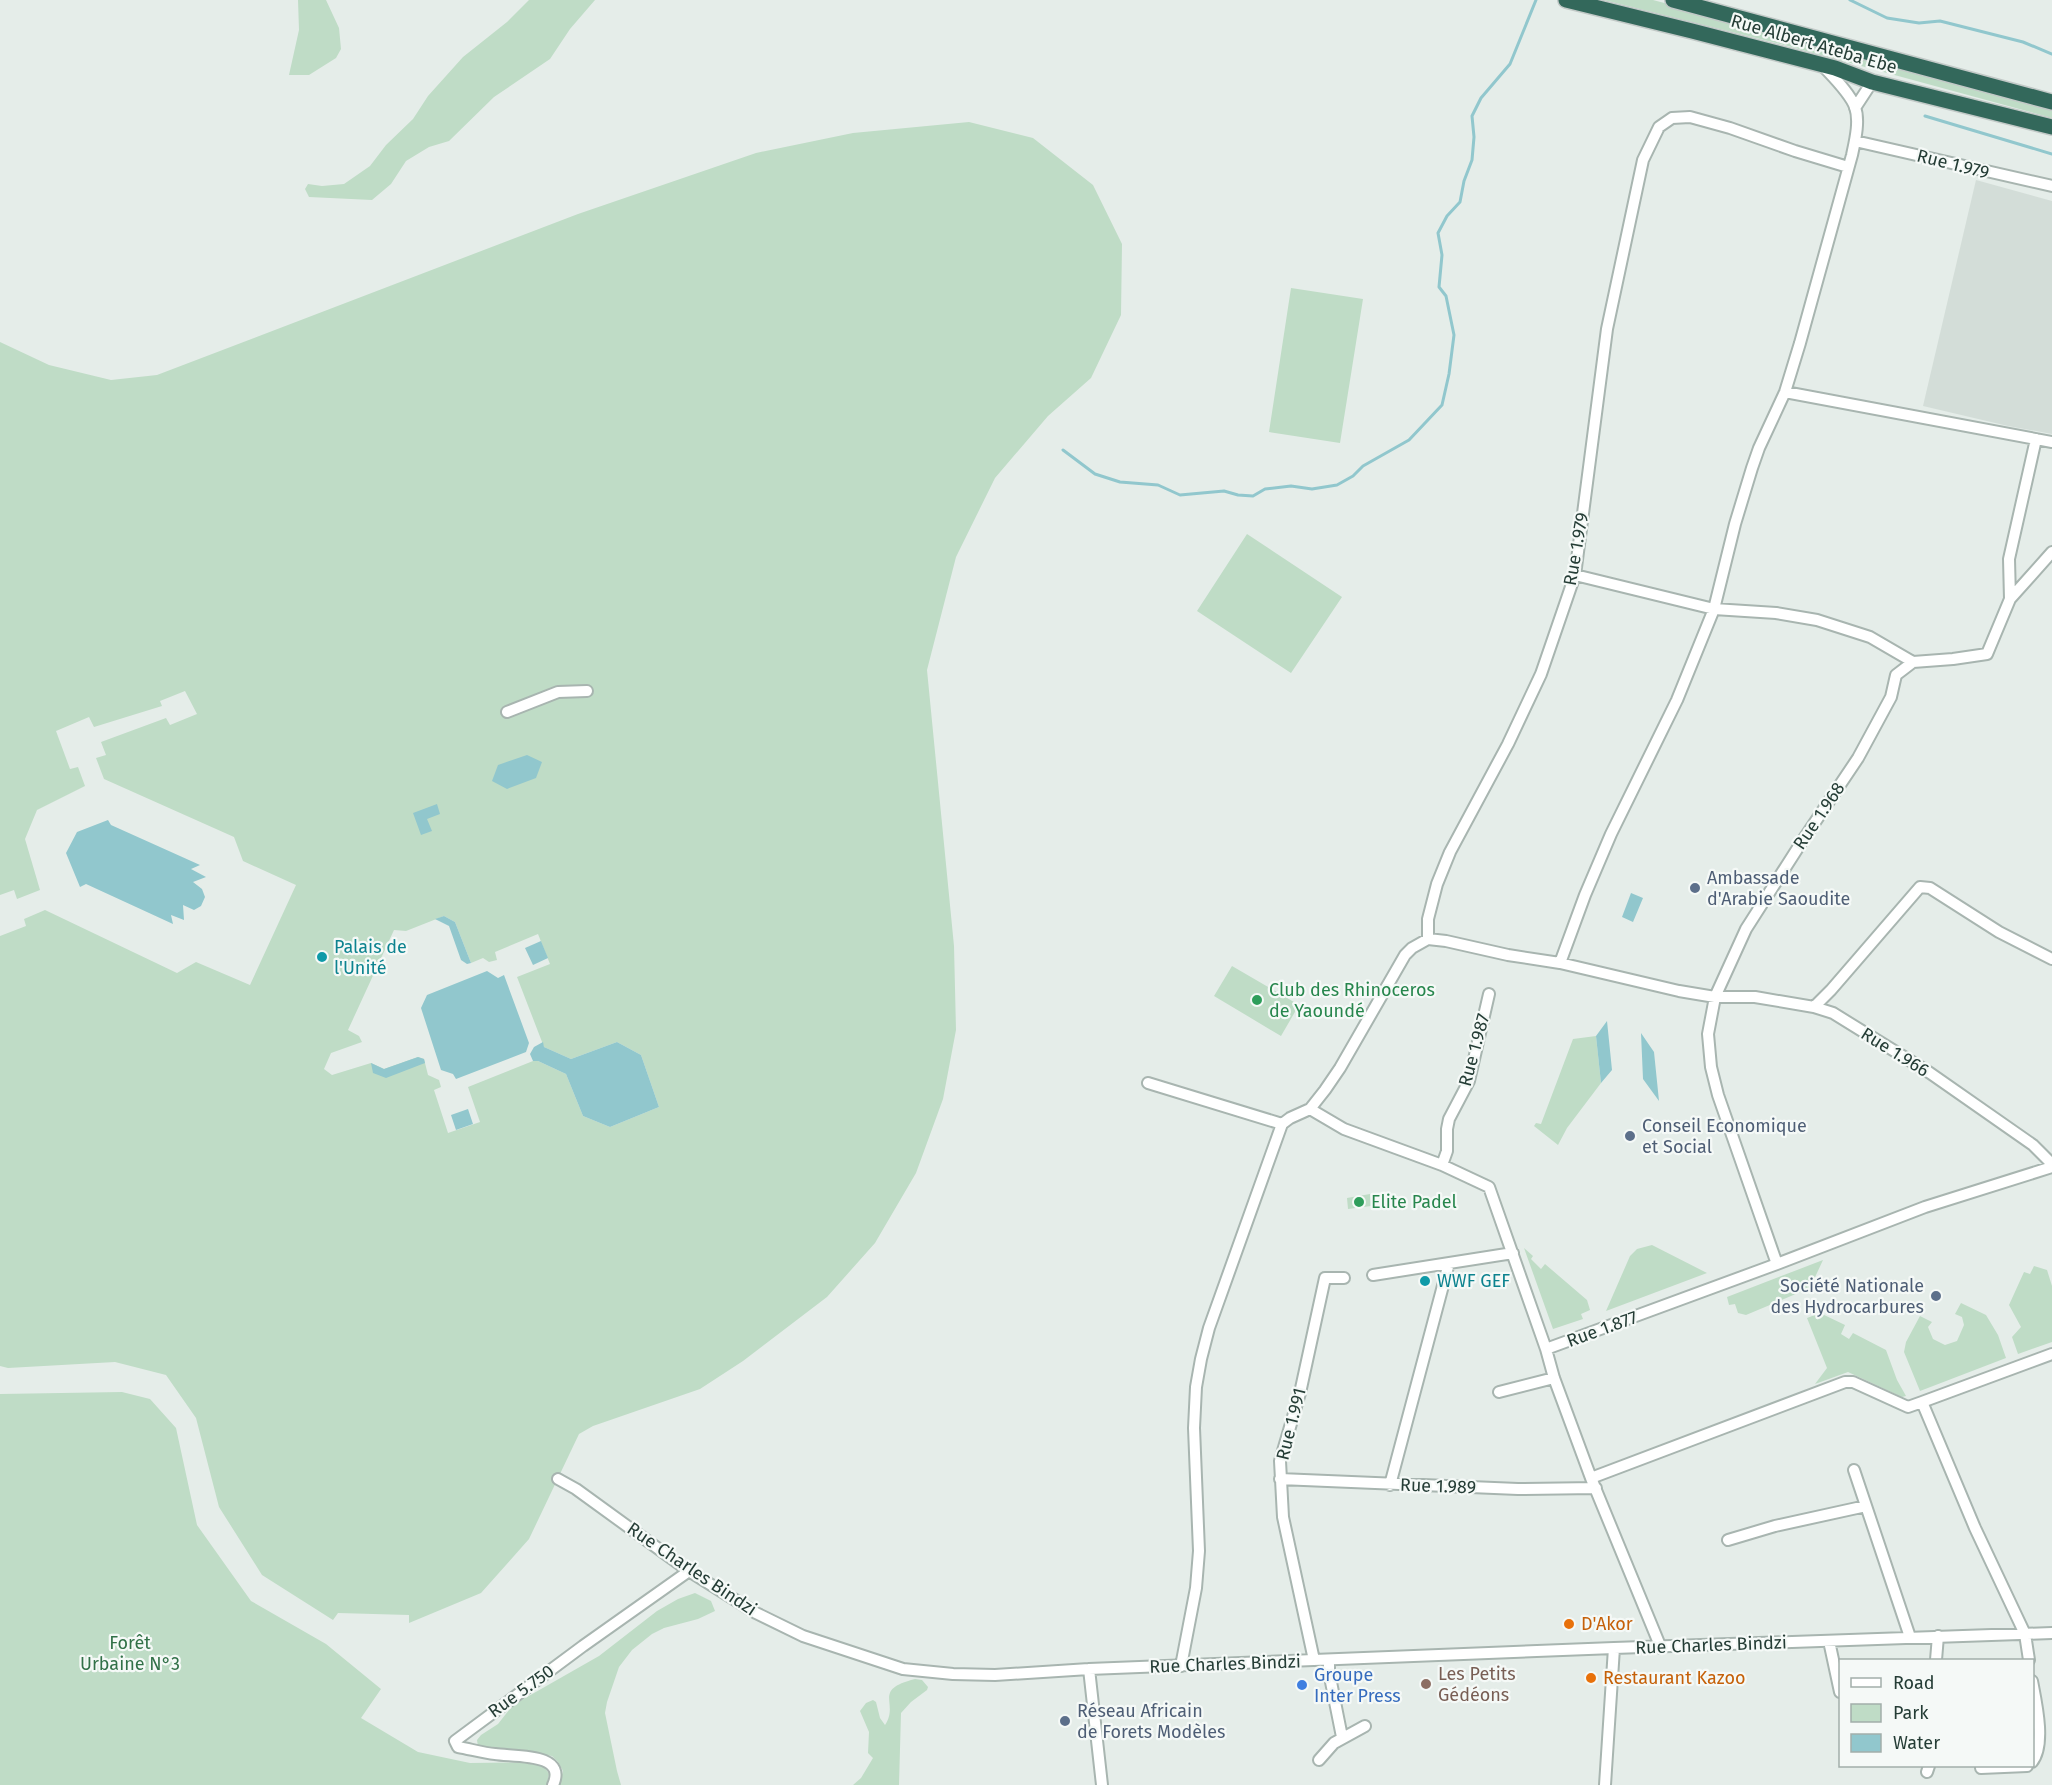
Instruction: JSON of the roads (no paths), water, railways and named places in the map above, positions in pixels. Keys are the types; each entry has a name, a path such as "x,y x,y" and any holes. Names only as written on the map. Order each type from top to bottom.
{"highway":[{"name":"Rue Albert Ateba Ebe","path":"1566,0 1822,65 1872,82 2052,127"},
{"path":"1673,0 2052,102"}],"street":[{"path":"1822,65 1841,86 1856,108"},
{"path":"1560,963 1611,834 1677,699 1714,609 1735,524 1752,468 1762,440 1785,392 1800,343 1855,141 1856,108 1872,82"},
{"name":"Rue 1.979","path":"1428,939 1428,920 1441,874 1541,674 1575,575 1607,329 1643,160 1659,127 1672,118 1690,117 1848,167"},
{"name":"Rue 1.979","path":"1855,141 2052,186"},
{"path":"1785,392 2052,442"},
{"path":"2010,599 2009,559 2036,439"},
{"path":"1575,575 1714,609 1776,613 1817,620 1870,637 1913,662 1987,654 2010,599 2052,552"},
{"name":"Rue 1.968","path":"1777,1264 1718,1095 1711,1067 1708,1034 1715,997 1746,929 1858,758 1891,696 1896,675 1913,662"},
{"path":"507,712 558,692 587,691"},
{"path":"1814,1007 1832,990 1920,887 1930,888 1999,932 2052,959"},
{"path":"1181,1666 1196,1588 1199,1551 1194,1428 1196,1387 1209,1328 1282,1124 1310,1109 1340,1068 1404,955 1420,942 1428,939"},
{"name":"Rue 1.966","path":"1428,939 1560,963 1679,991 1715,997 1755,997 1814,1007 1833,1013 1930,1073 2033,1145 2052,1165"},
{"name":"Rue 1.987","path":"1442,1165 1447,1151 1449,1119 1470,1081 1488,994"},
{"path":"1149,1083 1282,1124"},
{"path":"1310,1109 1344,1129 1442,1165 1489,1187 1546,1349"},
{"name":"Rue 1.877","path":"1593,1483 1554,1378 1546,1349 1925,1207 2052,1165"},
{"path":"1373,1275 1513,1253"},
{"path":"1390,1485 1449,1263"},
{"name":"Rue 1.991","path":"1314,1660 1283,1517 1280,1461 1300,1393 1325,1278 1344,1278"},
{"path":"1660,1648 1593,1483 1845,1382 1853,1382 1908,1407 2052,1354"},
{"path":"1499,1392 1554,1378"},
{"path":"1922,1402 1975,1528 2025,1635 2029,1659"},
{"path":"1854,1470 1910,1637"},
{"name":"Rue Charles Bindzi","path":"558,1479 576,1489 689,1571 756,1613 803,1635 870,1660 903,1669 995,1675 1089,1669 1614,1648 2052,1633"},
{"name":"Rue 1.989","path":"1280,1479 1518,1489 1593,1483"},
{"path":"1728,1540 1775,1526 1866,1506"},
{"name":"Rue 5.750","path":"553,1785 555,1773 549,1762 536,1758 458,1747 455,1741 689,1571"},
{"path":"1936,1659 1938,1636"},
{"path":"1829,1641 1839,1687"},
{"path":"1605,1785 1614,1648"},
{"path":"1329,1660 1329,1672 1342,1737"},
{"path":"1089,1669 1102,1785"},
{"path":"2034,1691 2038,1711 2038,1751 2034,1758"},
{"path":"1319,1760 1342,1737 1365,1726"},
{"path":"1981,1768 2004,1767"}],"water":[{"path":"527,755 542,762 536,778 507,789 492,781 498,765"},
{"path":"437,804 440,814 427,819 432,831 421,835 413,813"},
{"path":"108,820 111,825 200,865 191,869 206,877 193,882 202,889 205,897 201,906 194,910 183,905 184,920 171,915 173,924 86,884 80,887 66,853 77,832"},
{"path":"1631,893 1643,898 1633,922 1622,917"},
{"path":"444,916 455,922 471,963 467,964 461,960 449,926 435,919"},
{"path":"541,941 548,958 533,965 525,948"},
{"path":"487,971 498,978 504,975 529,1043 526,1052 456,1079 453,1074 441,1070 421,1008 427,995"},
{"path":"1607,1021 1612,1070 1601,1083 1596,1036"},
{"path":"1641,1033 1654,1052 1659,1101 1643,1079"},
{"path":"543,1042 544,1047 571,1059 617,1042 641,1055 659,1107 610,1127 583,1116 566,1074 538,1061 533,1061 530,1054 534,1047"},
{"path":"418,1057 424,1059 425,1063 386,1078 373,1073 371,1063 384,1069"},
{"path":"468,1109 473,1124 456,1130 451,1115"}],"waterway":[{"path":"1063,450 1095,474 1120,482 1158,485 1180,495 1224,491 1253,496 1265,489 1291,486 1312,489 1337,485 1353,476 1363,466 1409,440 1442,405 1449,374 1454,335 1446,296 1439,287 1442,255 1438,233 1447,216 1460,202 1464,181 1472,160 1474,137 1472,116 1481,98 1510,64 1536,0"},
{"path":"1850,0 1887,18 1919,23 1940,21 2023,42 2052,54"},
{"path":"1925,116 2052,154"}],"place":[{"name":"Ambassade d'Arabie Saoudite","path":"1695,888"},
{"name":"Palais de l'Unité","path":"322,957"},
{"name":"Club des Rhinoceros de Yaoundé","path":"1257,1000"},
{"name":"Conseil Economique et Social","path":"1630,1136"},
{"name":"Elite Padel","path":"1359,1202"},
{"name":"WWF GEF","path":"1425,1281"},
{"name":"Société Nationale des Hydrocarbures","path":"1936,1296"},
{"name":"D'Akor","path":"1569,1624"},
{"name":"Restaurant Kazoo","path":"1591,1678"},
{"name":"Les Petits Gédéons","path":"1426,1684"},
{"name":"Groupe Inter Press","path":"1302,1685"},
{"name":"Réseau Africain de Forets Modèles","path":"1065,1721"}],"park label":[{"name":"Forêt Urbaine N°3","path":"130,1653"}]}
